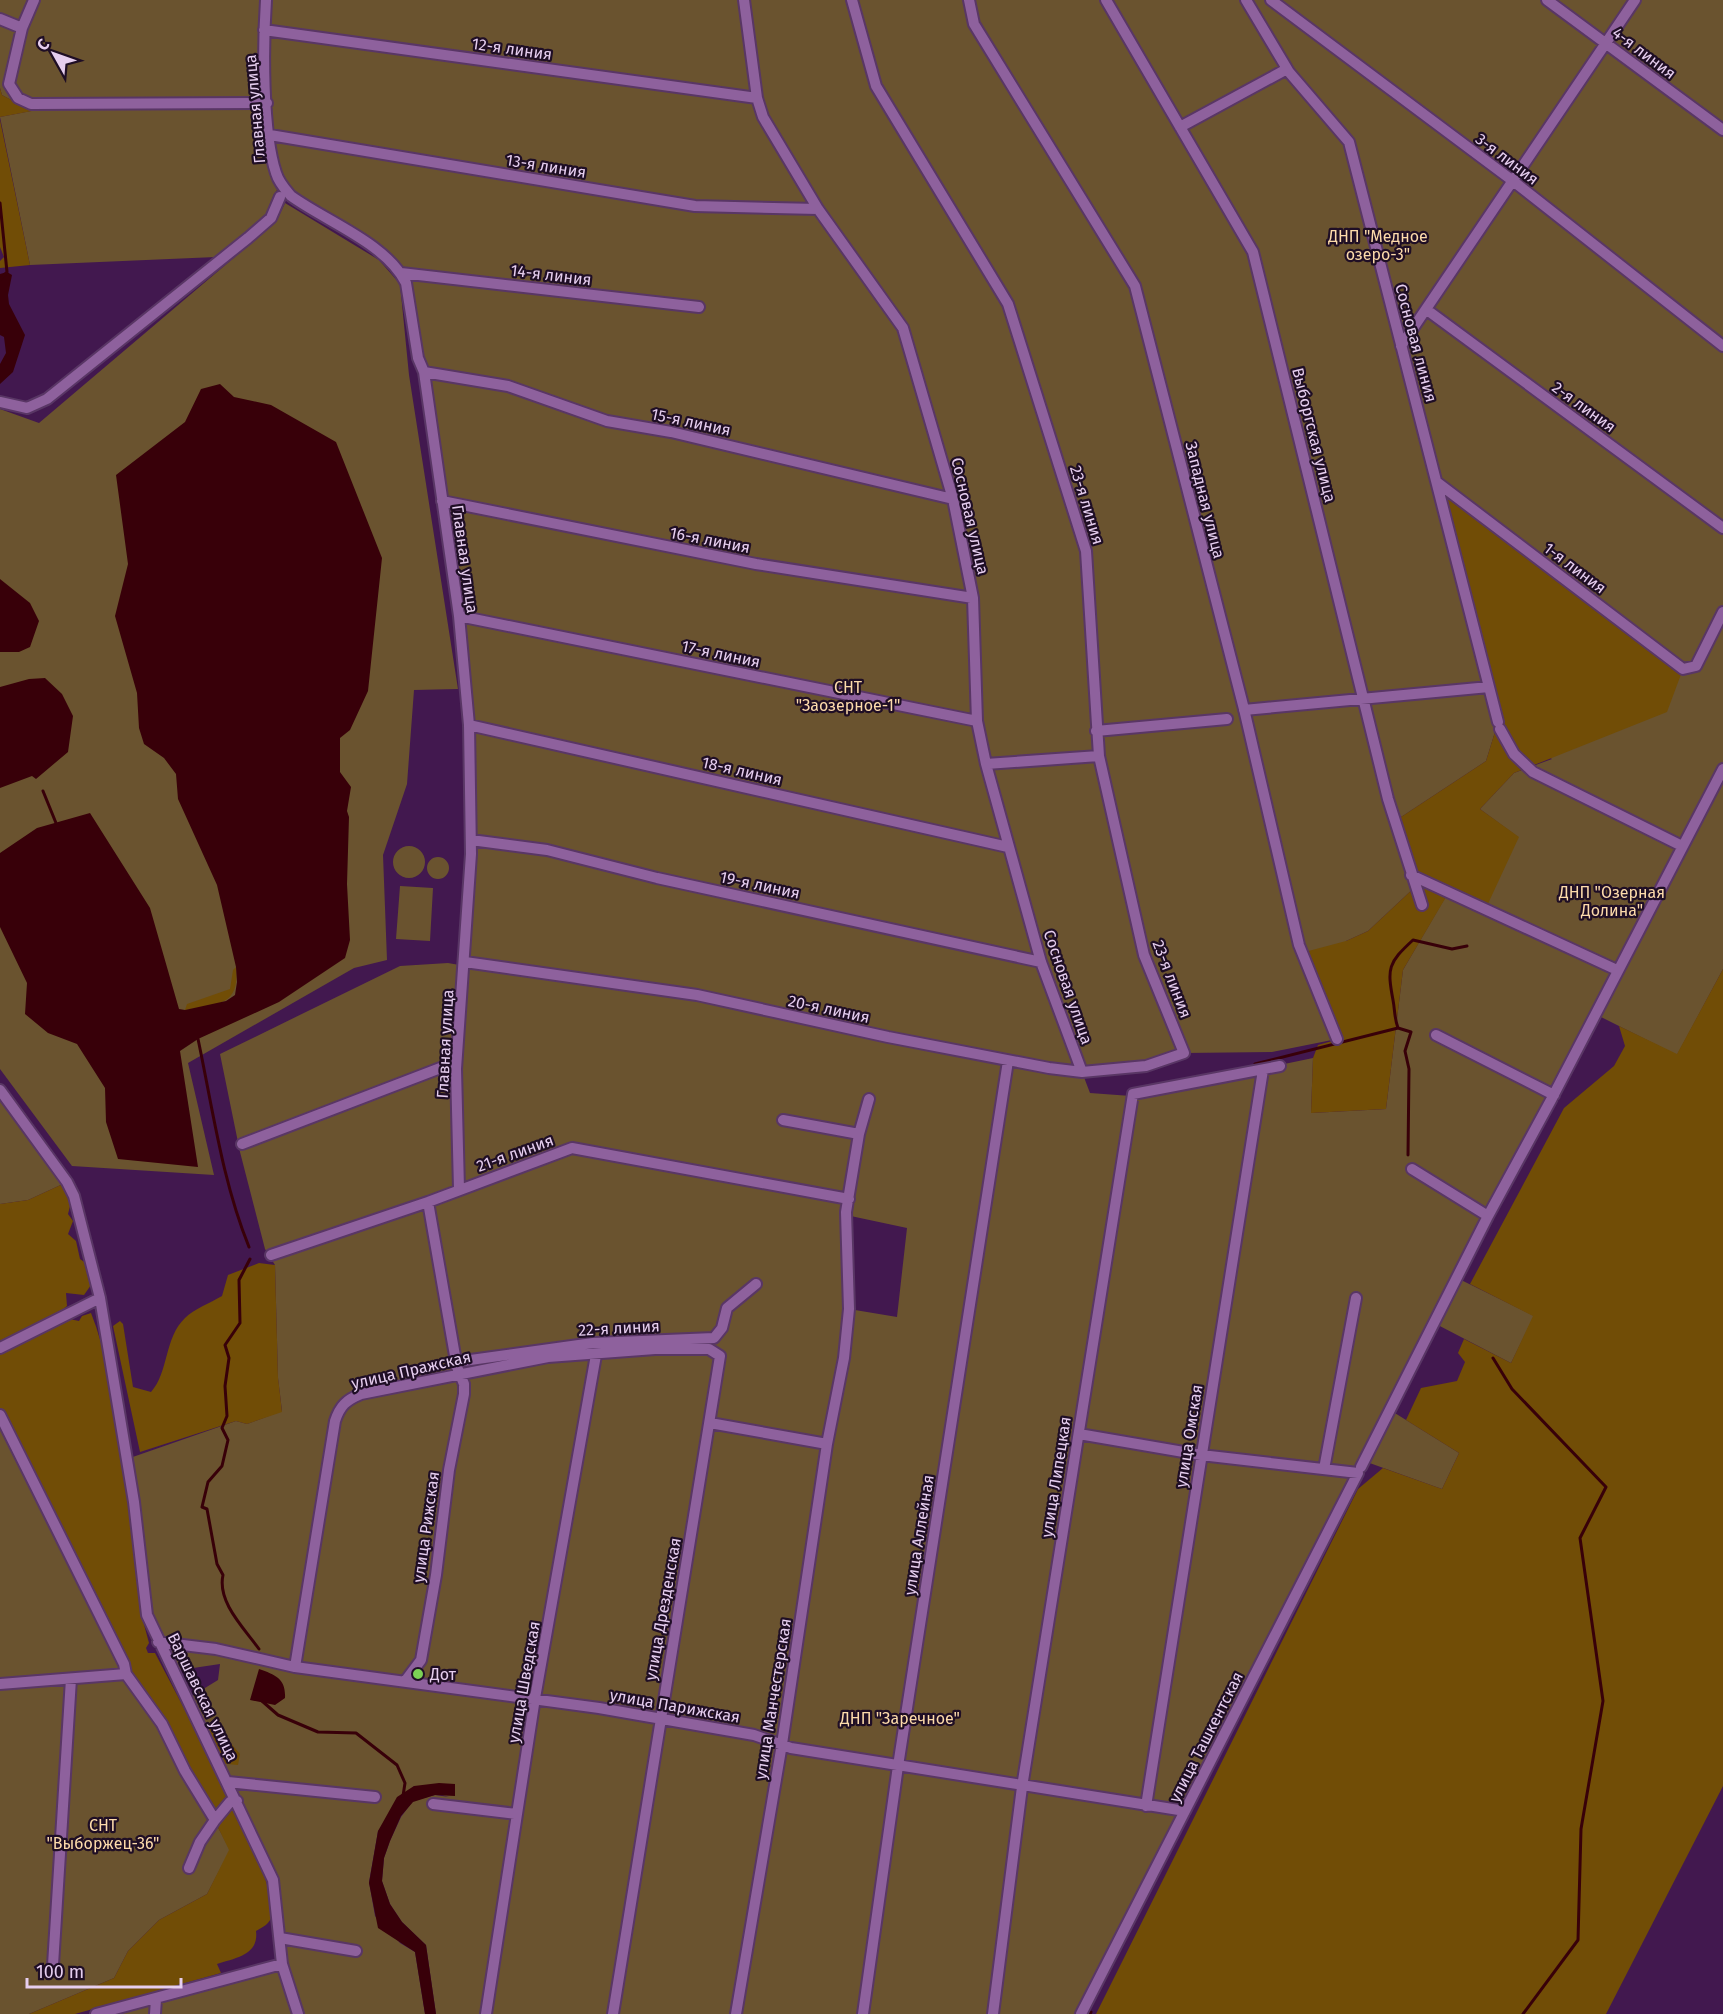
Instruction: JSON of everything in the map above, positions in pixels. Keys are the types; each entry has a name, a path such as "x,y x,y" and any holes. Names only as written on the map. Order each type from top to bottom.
{"street":[{"path":"34,0 22,28 9,84 18,98 31,104 267,103"},
{"name":"Главная улица","path":"266,0 264,30 267,103 275,172 281,185 291,196 385,255 401,273 406,283 418,358 424,372 459,616 469,725 471,840 465,962 456,1062 459,1189"},
{"name":"Сосновая улица","path":"743,0 757,98 763,117 818,209 903,328 953,499 973,598 977,721 986,764 1041,962 1082,1072"},
{"name":"23-я линия","path":"852,0 876,86 1008,304 1086,551 1096,731 1100,756 1144,955 1184,1053"},
{"name":"Западная улица","path":"969,0 974,24 1135,286 1244,710 1299,945 1336,1039"},
{"name":"Выборгская улица","path":"1106,0 1253,252 1388,799 1422,906"},
{"name":"Сосновая линия","path":"1246,0 1287,69 1349,142 1499,726 1514,754 1533,772 1682,846"},
{"name":"3-я линия","path":"1270,0 1513,181 1723,346"},
{"name":"4-я линия","path":"1547,0 1723,130"},
{"path":"1401,346 1635,0"},
{"path":"0,19 22,28"},
{"name":"12-я линия","path":"264,30 757,98"},
{"path":"1180,127 1287,69"},
{"name":"13-я линия","path":"270,135 695,206 818,209"},
{"path":"0,402 27,408 47,399 248,238 270,218 280,197"},
{"name":"14-я линия","path":"401,273 699,307"},
{"name":"2-я линия","path":"1427,310 1723,528"},
{"name":"15-я линия","path":"424,372 508,386 607,421 671,432 953,499"},
{"name":"1-я линия","path":"1438,483 1683,669 1696,666 1723,612"},
{"name":"16-я линия","path":"441,501 756,564 973,598"},
{"name":"17-я линия","path":"459,616 977,721"},
{"path":"1244,710 1489,687"},
{"path":"1096,731 1227,719"},
{"name":"18-я линия","path":"469,725 1008,847"},
{"path":"986,764 1100,756"},
{"name":"улица Ташкентская","path":"1081,2014 1488,1216 1554,1095 1723,769"},
{"name":"19-я линия","path":"471,840 547,850 657,878 1041,962"},
{"path":"1412,875 1617,970"},
{"name":"20-я линия","path":"465,962 697,995 1008,1061 1082,1072 1146,1066 1184,1053"},
{"path":"1436,1035 1554,1095"},
{"name":"улица Аллейная","path":"863,2014 898,1766 1008,1061"},
{"path":"242,1144 456,1062"},
{"name":"улица Липецкая","path":"993,2014 1022,1787 1133,1094 1280,1066"},
{"name":"улица Омская","path":"1146,1806 1263,1070"},
{"name":"Варшавская улица","path":"0,1090 71,1188 100,1298 126,1454 147,1615 273,1880 282,1964 298,2014"},
{"name":"улица Манчестерская","path":"736,2014 782,1744 827,1444 848,1325 849,1199 859,1134 869,1099"},
{"path":"783,1120 859,1134"},
{"name":"21-я линия","path":"271,1255 428,1202 572,1148 849,1199"},
{"path":"1412,1169 1488,1216"},
{"name":"улица Рижская","path":"406,1680 421,1660 434,1586 449,1470 464,1395 456,1362 428,1202"},
{"name":"22-я линия","path":"456,1362 593,1343 714,1338 722,1328 727,1308 756,1284"},
{"path":"0,1348 100,1298"},
{"path":"1324,1469 1356,1298"},
{"name":"улица Пражская","path":"295,1667 339,1409 349,1399 361,1394 548,1357 655,1349 709,1349 717,1353"},
{"name":"улица Дрезденская","path":"613,2014 720,1367 720,1356 717,1353"},
{"name":"улица Шведская","path":"486,2014 536,1698 596,1355"},
{"path":"0,1415 124,1664 126,1674 162,1724 185,1771 215,1820"},
{"path":"710,1424 827,1444"},
{"path":"1078,1434 1201,1455 1324,1469 1359,1470"},
{"name":"улица Парижская","path":"158,1642 216,1649 295,1667 536,1698 754,1735 791,1748 1022,1787 1185,1811"},
{"path":"0,1684 126,1674"},
{"path":"53,1965 71,1680"},
{"path":"228,1782 375,1797"},
{"path":"189,1868 200,1842 215,1820 230,1802 237,1801"},
{"path":"433,1804 517,1814"},
{"path":"281,1942 356,1951"},
{"path":"96,2014 282,1964"},
{"path":"155,2014 156,1999"}],"green space":[{"path":"0,0 1723,0 1723,969 1677,1055 1595,1014 1457,1278 1534,1316 1511,1363 1434,1323 1390,1410 1459,1453 1442,1489 1364,1461 1081,2014 436,2014 426,1945 402,1922 390,1904 382,1881 384,1858 390,1841 401,1817 413,1801 435,1795 449,1797 414,1786 378,1831 369,1882 375,1916 400,1943 415,1952 425,2014 98,2014 279,1962 273,1880 187,1699 218,1680 220,1664 173,1671 155,1634 127,1459 236,1421 247,1424 282,1411 278,1378 275,1265 265,1249 240,1152 220,1054 400,966 448,963 465,966 469,725 425,372 401,273 281,185 274,194 266,214 249,232 216,257 30,265 0,117 31,111 2,95 0,88","holes":["1498,722 1552,759 1514,773 1480,809 1518,837 1449,891 1403,970 1386,1109 1311,1113 1313,1058 1131,1096 1090,1093 1082,1072 1146,1066 1184,1053 1272,1052 1337,1039 1346,941 1368,931 1415,887 1395,821 1486,761","846,1215 907,1228 897,1317 849,1309"]},
{"path":"285,203 379,260 400,284 409,375 458,689 414,690 407,784 383,855 387,960 354,968 188,1063 214,1175 72,1166 0,1069 0,409 39,423 276,222"},
{"path":"409,846 420,851 425,862 420,873 409,878 398,873 393,862 398,851"},
{"path":"438,857 446,860 449,868 446,876 438,879 430,876 427,868 430,860"},
{"path":"400,886 433,888 430,941 396,939"},
{"path":"0,1090 65,1183 28,1200 0,1204"},
{"name":"СНТ \"Выборжец-36\"","path":"0,1415 230,1850 207,1894 159,1920 128,1951 114,1978 29,2014 0,2014"}],"shaded area":[{"path":"0,88 2,95 32,111 0,117"},
{"path":"0,120 30,265 0,268 0,261 4,257 0,247"},
{"path":"7,272 12,275 8,295 9,304 25,335 13,372 0,384 0,364 6,353 4,337 0,335 0,274"},
{"path":"220,384 234,397 271,405 336,442 382,558 368,691 350,730 340,738 340,772 351,787 347,811 349,817 347,884 350,940 345,958 279,1002 198,1039 180,1051 198,1167 118,1159 106,1122 105,1088 77,1044 48,1033 25,1014 27,983 0,927 0,853 37,828 90,813 150,908 179,1009 185,1010 226,1001 235,995 236,967 217,885 178,799 176,774 164,758 144,744 139,728 137,693 115,616 128,564 116,475 185,422 201,389"},
{"path":"1438,483 1683,669 1667,712 1514,773 1480,809 1519,837 1486,908 1449,892 1403,970 1386,1109 1311,1113 1313,1058 1318,1045 1336,1040 1301,953 1346,941 1368,931 1415,887 1395,821 1486,761 1498,722"},
{"path":"0,579 30,603 39,621 30,647 19,652 0,652"},
{"path":"45,678 62,694 73,716 68,752 36,779 32,776 0,788 0,687 29,679"},
{"path":"236,967 234,990 230,996 216,1004 185,1010 187,1004 230,989 233,970"},
{"path":"1723,969 1723,1786 1606,2014 1096,2014 1358,1489 1383,1468 1442,1489 1459,1453 1406,1420 1421,1388 1457,1381 1465,1362 1458,1353 1464,1339 1511,1363 1533,1316 1470,1284 1564,1108 1614,1066 1625,1046 1619,1026 1677,1054"},
{"path":"65,1183 71,1202 68,1214 73,1221 68,1234 76,1241 80,1259 87,1264 91,1285 84,1295 66,1293 67,1306 55,1316 79,1321 82,1316 91,1313 101,1341 122,1453 142,1617 149,1643 146,1648 148,1653 155,1653 196,1731 216,1726 240,1754 238,1765 216,1763 260,1864 272,1903 272,1915 264,1927 256,1931 256,1939 250,1950 217,1964 221,1973 75,2014 29,2014 114,1978 128,1951 159,1920 207,1894 229,1850 212,1815 140,1693 0,1415 0,1204 28,1200"},
{"path":"259,1263 275,1265 278,1377 282,1412 247,1424 236,1421 140,1452 113,1326 120,1321 123,1324 133,1387 151,1392 161,1375 178,1326 197,1309 222,1296 228,1275"},
{"path":"259,1669 275,1676 284,1686 285,1698 275,1705 250,1700"},
{"path":"455,1784 455,1796 435,1795 413,1802 401,1816 390,1841 384,1858 382,1881 390,1904 402,1922 426,1945 436,2014 425,2014 415,1952 378,1928 369,1883 378,1831 397,1797 414,1786"}],"waterway":[{"path":"0,203 7,272 0,280"},
{"path":"43,791 56,823"},
{"path":"1408,1155 1409,1069 1405,1051 1411,1032 1398,1028 1390,980 1391,967 1398,955 1413,940 1452,949 1467,946"},
{"path":"1255,1064 1398,1028"},
{"path":"198,1039 225,1170 249,1247"},
{"path":"250,1259 239,1280 240,1323 225,1345 229,1358 225,1386 227,1416 222,1428 228,1440 222,1466 208,1482 202,1507 207,1509 217,1564 223,1575 222,1585 228,1605 259,1649"},
{"path":"1493,1358 1512,1389 1606,1487 1580,1538 1603,1701 1581,1829 1578,1940 1523,2014"},
{"path":"262,1701 278,1715 318,1732 356,1733 397,1765 405,1783 403,1796"}],"place":[{"name":"Дот","path":"418,1674"}],"park label":[{"name":"ДНП \"Медное озеро-3\"","path":"1378,245"},
{"name":"СНТ \"Заозерное-1\"","path":"848,696"},
{"name":"ДНП \"Озерная Долина\"","path":"1612,901"},
{"name":"ДНП \"Заречное\"","path":"900,1718"}]}
